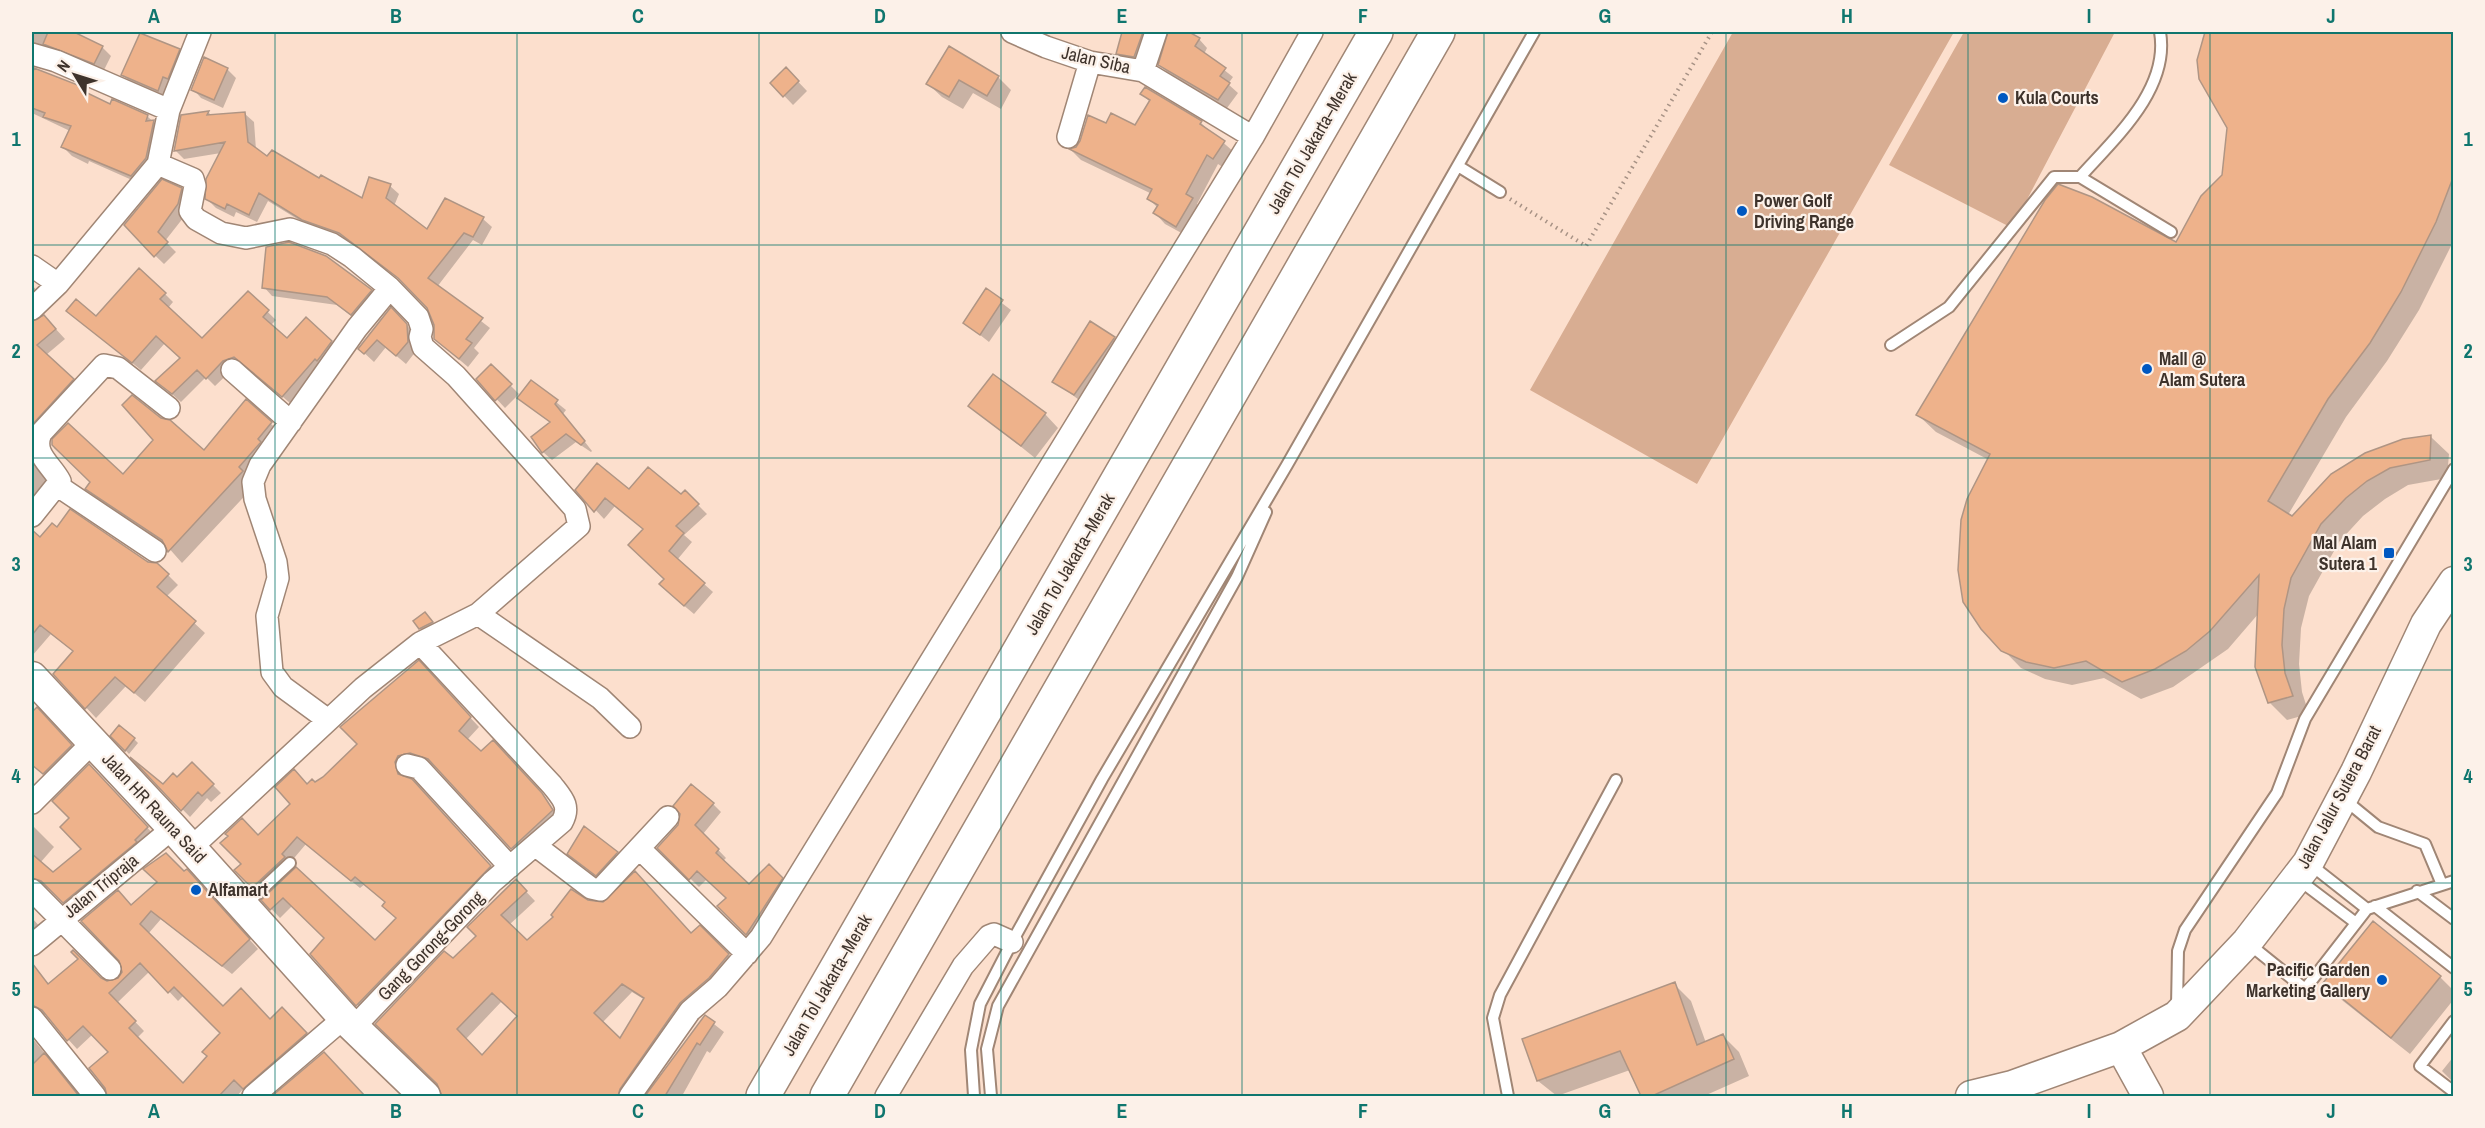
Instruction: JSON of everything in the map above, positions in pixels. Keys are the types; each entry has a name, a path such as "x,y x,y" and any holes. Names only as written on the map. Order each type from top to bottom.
{"highway":[{"name":"Jalan Tol Jakarta–Merak","path":"763,1096 1376,32"},
{"path":"827,1096 1438,32"}],"street":[{"path":"32,309 58,284 159,164 169,110 182,71 200,32"},
{"name":"Jalan Siba","path":"1012,32 1090,63 1143,71 1156,32"},
{"path":"630,1096 690,1011 718,987 761,937 1253,137 1312,32"},
{"path":"32,54 169,110"},
{"path":"1068,137 1090,63"},
{"path":"1143,71 1253,137"},
{"path":"159,164 193,179 195,186 190,211 208,227 221,233 246,238 278,229 302,231 352,257 390,288 357,328 260,465 253,482 279,578 267,616 272,672 283,687 328,720"},
{"path":"32,266 58,284"},
{"name":"Jalan Tripraja","path":"32,945 61,918 182,838 420,643 478,614 579,526 578,516 569,501 456,376 423,347 420,337 422,329 418,317 390,288"},
{"path":"32,516 58,486 58,478 39,453 38,439 104,365 118,368 169,408"},
{"path":"232,370 291,422"},
{"path":"58,486 154,551"},
{"name":"Jalan Jalur Sutera Barat","path":"1971,1096 2012,1086 2121,1047 2177,1016 2247,942 2302,870 2342,798 2426,624 2454,582"},
{"path":"478,614 535,655 584,686 630,727"},
{"name":"Gang Gorong-Gorong","path":"253,1096 349,1022 510,867 562,822 567,813 566,805 552,785 420,643"},
{"name":"Jalan HR Rauna Said","path":"34,684 93,742 349,1022 425,1096"},
{"path":"32,803 93,742"},
{"path":"407,765 419,768 510,867"},
{"path":"536,846 595,890 606,886 668,817"},
{"path":"640,849 747,954"},
{"path":"32,890 110,969"},
{"path":"886,1096 963,966 989,936 994,934 1012,942"},
{"path":"32,1018 95,1096"},
{"path":"2121,1047 2148,1096"}],"lane":[{"path":"974,1096 971,1050 980,1004 1012,942 1120,748 1287,465 1534,32"},
{"path":"2080,177 2124,128 2149,91 2161,63 2160,32"},
{"path":"1458,166 1500,192"},
{"path":"1891,345 1949,307 2054,177 2080,177 2171,232"},
{"path":"991,1096 987,1049 998,1006 1237,577 1287,465"},
{"path":"2177,1016 2178,951 2185,930 2277,793 2305,719 2454,469"},
{"path":"1508,1096 1493,1018 1500,995 1616,780"},
{"path":"2342,798 2378,827 2425,844 2441,882"},
{"path":"244,907 290,863"},
{"path":"2302,870 2371,908 2454,968"},
{"path":"2302,870 2356,923"},
{"path":"2247,942 2305,989 2356,923 2371,908 2441,882 2454,880"},
{"path":"2417,891 2454,919"},
{"path":"2454,1021 2420,1066 2454,1092"}],"path":[{"path":"1500,192 1586,246 1712,32"}],"shaded area":[{"name":"Power Golf Driving Range","path":"1733,32 1954,32 1697,484 1530,390"},
{"name":"Kula Courts","path":"1964,32 2115,32 2012,228 1889,165"}],"building":[{"path":"48,32 74,32 103,46 94,64 43,44"},
{"path":"1122,32 1143,32 1134,57 1116,54"},
{"path":"1168,32 1189,32 1200,38 1195,46 1226,68 1220,76 1230,83 1218,100 1158,65"},
{"name":"Mall @ Alam Sutera","path":"2205,32 2454,32 2454,175 2436,222 2401,292 2370,343 2328,399 2268,501 2292,516 2331,474 2365,453 2403,439 2431,435 2430,460 2390,468 2367,481 2346,498 2321,524 2291,578 2284,609 2282,645 2285,673 2293,696 2268,703 2255,667 2259,575 2210,631 2186,651 2155,669 2122,682 2086,661 2054,668 2026,662 2001,651 1981,629 1963,602 1958,570 1961,520 1967,499 1990,454 1916,415 2045,200 2058,184 2092,197 2176,242 2201,196 2222,175 2227,128 2199,79 2197,60"},
{"path":"140,33 180,49 168,79 163,77 158,91 121,75"},
{"path":"949,46 999,76 987,96 959,80 949,97 926,84"},
{"path":"204,57 228,68 214,100 191,90"},
{"path":"786,67 799,81 783,97 770,83"},
{"path":"34,68 83,87 81,90 110,104 112,99 148,115 146,121 154,120 146,158 131,176 61,147 71,126 43,117 45,113 32,108"},
{"path":"1145,87 1202,121 1200,124 1225,141 1213,159 1207,155 1186,194 1193,198 1176,227 1153,213 1158,205 1147,199 1152,189 1069,149 1076,147 1080,141 1088,115 1106,123 1111,113 1135,125 1150,100 1140,94"},
{"path":"209,111 207,115 245,112 248,142 267,156 272,150 319,178 321,175 362,198 369,177 391,184 386,198 427,229 445,198 484,217 473,237 464,233 428,278 483,318 466,339 472,343 459,359 434,339 434,325 427,308 398,278 339,233 302,220 259,193 249,215 227,204 225,209 205,199 206,179 225,142 174,151 181,115"},
{"path":"162,179 182,188 178,204 158,232 168,242 154,257 124,225"},
{"path":"289,242 326,256 372,290 351,315 327,297 262,288 266,247"},
{"path":"139,268 166,293 160,299 202,338 248,291 269,310 263,317 287,338 306,317 332,341 317,361 315,359 282,397 234,357 223,361 206,379 197,370 172,394 155,381 180,358 156,336 132,363 66,311 76,299 96,316"},
{"path":"986,288 1003,300 980,335 963,323"},
{"path":"391,307 407,324 408,342 396,356 377,340 364,354 358,349"},
{"path":"44,315 56,329 37,345 74,379 32,425 32,321"},
{"path":"1090,321 1115,337 1074,395 1052,382"},
{"path":"491,364 512,384 495,401 476,379"},
{"path":"993,374 1046,413 1021,446 968,406"},
{"path":"531,380 558,400 555,404 585,441 581,445 566,434 542,453 531,437 550,422 517,398"},
{"path":"132,395 161,418 170,420 204,450 246,399 272,422 258,439 261,442 239,467 243,471 168,552 162,540 85,489 90,482 52,445 52,439 68,423 123,474 153,440 122,405"},
{"path":"597,463 629,489 648,467 681,494 685,490 699,504 676,526 684,533 669,551 705,583 684,606 659,584 664,579 628,545 643,529 605,498 594,512 575,490"},
{"path":"70,509 148,562 157,563 169,574 157,587 196,621 134,693 115,677 85,709 53,674 73,651 40,625 32,635 32,530 40,537 52,523 57,527"},
{"path":"425,612 433,622 419,629 413,621"},
{"path":"419,660 471,717 459,731 481,751 493,740 542,793 553,810 511,849 428,759 410,753 398,756 395,762 398,774 412,779 491,866 356,1006 310,954 324,938 283,898 270,910 261,900 296,867 375,940 396,918 382,906 385,902 355,877 351,881 297,837 282,854 285,857 252,888 234,870 241,864 220,843 228,836 225,834 242,818 258,835 290,804 275,787 294,769 307,784 312,779 315,782 323,777 357,744 340,727"},
{"path":"37,707 72,745 43,774 32,765 32,712"},
{"path":"119,725 135,738 125,751 110,736"},
{"path":"130,757 163,784 173,773 177,777 192,762 214,784 202,796 198,792 181,811"},
{"path":"89,764 148,827 135,840 137,842 63,903 41,881 32,878 32,854 53,872 81,849 60,827 69,818 52,801"},
{"path":"691,784 714,803 695,825 719,849 716,853 749,884 769,864 783,878 746,935 717,906 726,898 697,871 689,880 657,848 678,825 680,814 673,806"},
{"path":"584,826 618,852 596,876 567,854"},
{"path":"166,853 184,871 187,869 250,939 222,966 151,911 140,924 223,1006 241,988 270,1019 282,1007 307,1033 243,1089 234,1080 219,1096 107,1096 105,1088 89,1068 108,1052 83,1026 67,1041 42,1010 32,1005 32,963 48,984 78,959 71,952 73,950 101,978 107,981 118,978 122,972 119,961 81,921 118,890 131,905 157,882 143,869","holes":["140,963 168,993 174,987 220,1033 202,1052 207,1056 183,1083 129,1028 136,1021 109,993"]},
{"path":"635,871 691,933 700,925 729,954 709,978 680,1003 620,1089 618,1096 442,1096 437,1084 375,1024 444,951 453,958 476,936 467,927 516,879 527,891 501,915 527,940 553,917 551,915 571,889 588,900 603,902","holes":["622,984 644,998 620,1038 594,1013","492,993 517,1016 482,1055 457,1029"]},
{"name":"Pacific Garden Marketing Gallery","path":"2373,921 2441,976 2391,1038 2323,983"},
{"path":"1675,982 1697,1045 1723,1034 1734,1059 1652,1096 1641,1096 1620,1051 1537,1081 1522,1039"},
{"path":"705,1015 715,1022 700,1045 697,1043 665,1096 645,1096"},
{"path":"324,1052 365,1096 272,1096"},
{"path":"44,1053 79,1096 32,1096 32,1065"}],"place":[{"name":"Kula Courts","path":"2003,98"},
{"name":"Power Golf Driving Range","path":"1742,211"},
{"name":"Mall @ Alam Sutera","path":"2147,369"},
{"name":"Mal Alam Sutera 1","path":"2389,553"},
{"name":"Alfamart","path":"196,890"},
{"name":"Pacific Garden Marketing Gallery","path":"2382,980"}]}
